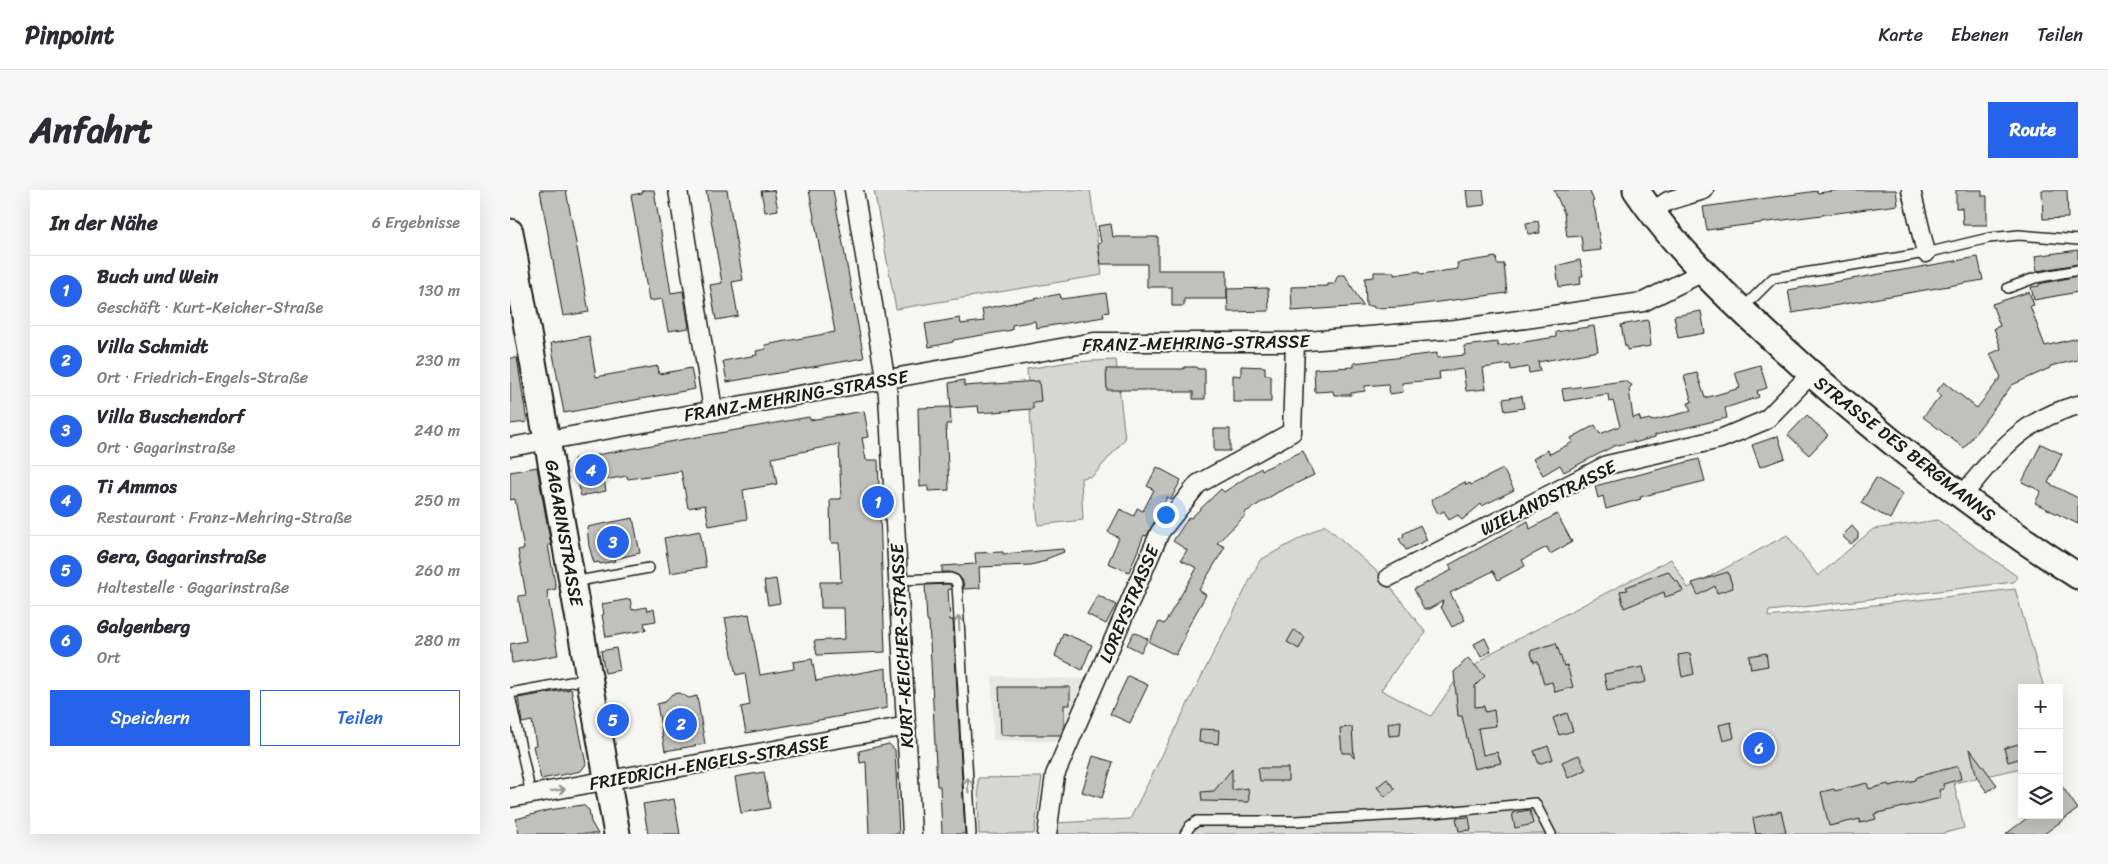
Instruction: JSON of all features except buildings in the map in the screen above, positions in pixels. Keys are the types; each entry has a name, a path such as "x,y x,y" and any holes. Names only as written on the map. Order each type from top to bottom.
{"street":[{"path":"678,190 713,410"},
{"name":"KURT-KEICHER-STRASSE","path":"854,190 888,395 912,834"},
{"name":"STRASSE DES BERGMANNS","path":"1636,190 1651,212 1702,272 1811,374 1885,436 1962,496 2040,552 2078,576"},
{"path":"1651,212 1668,201 1704,190"},
{"path":"1911,190 1926,253"},
{"name":"GAGARINSTRASSE","path":"510,232 617,834"},
{"name":"FRANZ-MEHRING-STRASSE","path":"510,447 1094,342 1295,342 1456,329 1643,302 1702,272"},
{"name":"LOREYSTRASSE","path":"1047,834 1055,776 1160,532 1198,484 1292,432 1295,342"},
{"name":"WIELANDSTRASSE","path":"1389,577 1607,465 1720,439 1766,420 1811,374"},
{"path":"1962,496 2001,449 2018,433 2045,418 2078,405"},
{"name":"FRIEDRICH-ENGELS-STRASSE","path":"510,798 907,726"}],"lane":[{"path":"1741,310 1773,278 1926,253 1989,238 2019,235 2078,240"},
{"path":"2008,288 2035,278 2078,270"},
{"path":"573,582 649,568"},
{"path":"899,580 950,578 955,580 957,584 971,834"},
{"path":"530,795 510,694 590,678"},
{"path":"1185,834 1190,826 1197,821 1296,821 1435,813 1535,803 1551,834"}],"shaded area":[{"path":"874,190 1090,190 1102,275 896,309"},
{"path":"1116,360 1125,439 1093,476 1081,478 1083,520 1038,525 1027,369 1069,362"},
{"path":"1938,520 2018,577 2014,582 1769,611 1768,617 2015,589 2043,684 2018,684 2018,769 1954,783 1964,828 1941,834 1056,834 1055,823 1130,819 1260,560 1325,525 1382,576 1426,633 1403,659 1381,690 1431,716 1456,680 1493,652 1671,559 1688,588 1787,535 1818,576 1873,529"},
{"path":"992,676 1086,679 1083,694 1064,742 993,740"},
{"path":"1042,777 1034,834 979,834 978,778"}],"place":[{"name":"Ti Ammos","path":"591,470"},
{"name":"Buch und Wein","path":"878,502"},
{"name":"Villa Buschendorf","path":"613,542"},
{"name":"Gera, Gagarinstraße","path":"613,720"},
{"name":"Villa Schmidt","path":"681,724"},
{"name":"Galgenberg","path":"1759,748"}]}
